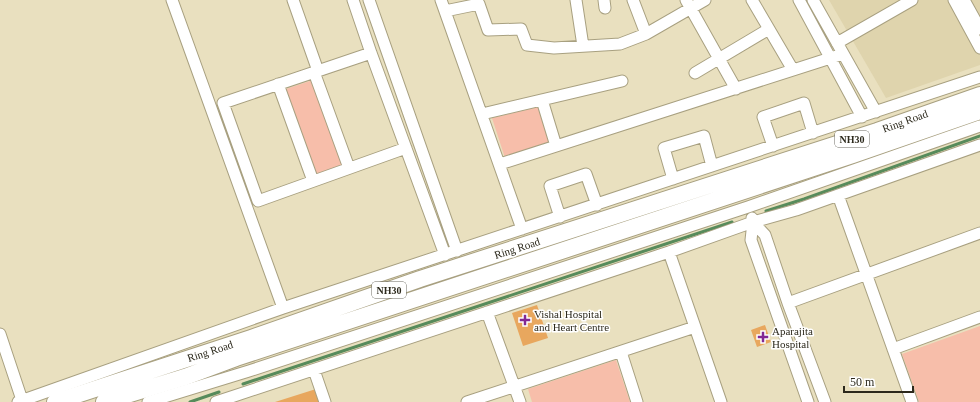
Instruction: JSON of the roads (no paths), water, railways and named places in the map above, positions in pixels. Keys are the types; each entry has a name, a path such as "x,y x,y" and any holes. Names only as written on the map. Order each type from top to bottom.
{"highway":[{"name":"Ring Road","path":"55,402 251,338 420,279 877,131 980,94"},
{"name":"Ring Road","path":"104,402 185,377 243,356 853,155 980,110"}],"street":[{"path":"172,0 283,308"},
{"path":"292,0 349,168"},
{"path":"354,0 371,53 445,255"},
{"path":"369,0 457,251"},
{"path":"441,0 522,229"},
{"path":"576,0 583,46"},
{"path":"633,0 646,34"},
{"path":"445,11 479,4 488,30 521,29 527,45 554,48 620,44 646,34 688,4 705,0"},
{"path":"752,0 793,70"},
{"path":"799,0 862,117"},
{"path":"813,0 876,112"},
{"path":"837,43 912,0"},
{"path":"954,0 980,48"},
{"path":"964,0 980,29"},
{"path":"688,4 736,89"},
{"path":"695,73 769,29"},
{"path":"371,53 223,103 258,201 406,148"},
{"path":"500,164 843,54"},
{"path":"0,334 20,401 283,308 980,77"},
{"path":"482,114 622,81"},
{"path":"278,84 314,181"},
{"path":"542,100 556,146"},
{"path":"773,146 763,117 804,104 813,133"},
{"path":"148,402 249,371 748,207 980,126"},
{"path":"673,180 664,148 704,136 712,166"},
{"path":"223,401 239,398 314,370 669,252 754,222 796,210 980,145"},
{"path":"560,217 550,186 579,176 586,174 597,205"},
{"path":"838,195 912,402"},
{"path":"748,207 754,222 765,235 788,304 825,402"},
{"path":"754,222 751,240 808,402"},
{"path":"788,304 980,232"},
{"path":"669,252 721,402"},
{"path":"487,312 520,402"},
{"path":"893,350 980,317"},
{"path":"467,402 695,327"},
{"path":"621,352 637,402"},
{"path":"314,370 325,402"}],"waterway":[{"path":"766,211 804,199 980,136"},
{"path":"243,384 732,222"},
{"path":"190,402 219,392"}],"place":[{"name":"Vishal Hospital and Heart Centre","path":"525,320"},
{"name":"Aparajita Hospital","path":"763,337"}]}
